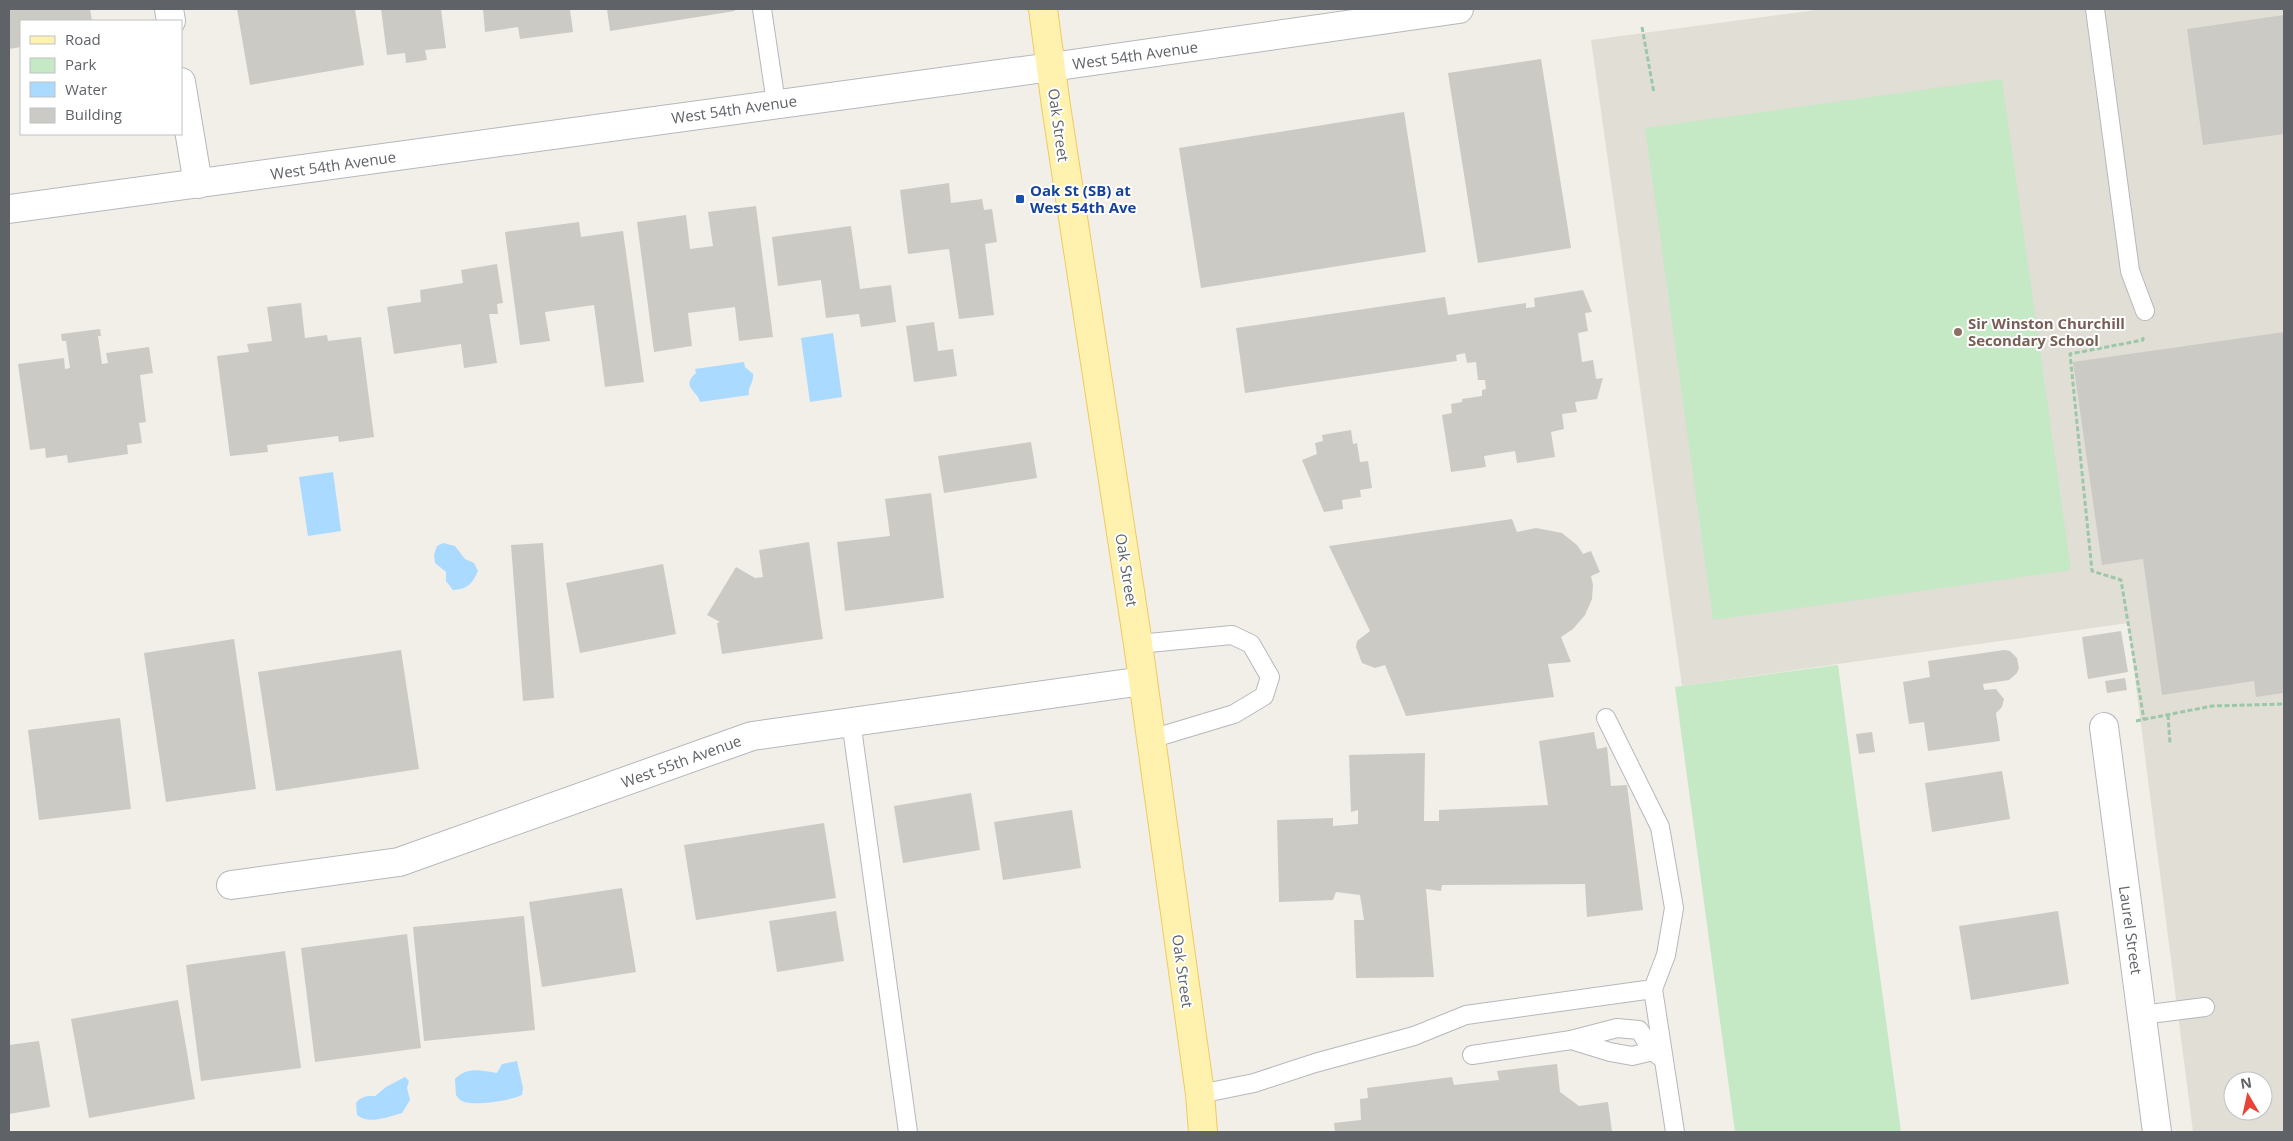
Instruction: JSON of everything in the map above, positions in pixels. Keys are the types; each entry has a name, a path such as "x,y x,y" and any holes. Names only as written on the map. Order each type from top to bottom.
{"main road":[{"name":"Oak Street","path":"1043,9 1138,644 1200,1094 1203,1132"}],"street":[{"name":"West 54th Avenue","path":"9,209 1051,67 1371,15 1459,9"},
{"path":"182,88 198,184"},
{"name":"West 55th Avenue","path":"231,885 399,862 752,736 1143,681"},
{"name":"Laurel Street","path":"2104,727 2157,1132"}],"lane":[{"path":"762,9 776,103"},
{"path":"2095,9 2130,271 2145,311"},
{"path":"1138,644 1232,635 1251,644 1270,677 1264,696 1234,714 1151,739"},
{"path":"1606,718 1660,827 1673,899 1674,908 1666,955 1653,990 1658,1056 1674,1132"},
{"path":"851,721 908,1132"},
{"path":"1200,1094 1254,1083 1315,1062 1414,1036 1466,1015 1653,990"},
{"path":"2142,1016 2205,1007"},
{"path":"1472,1055 1571,1040 1617,1028 1639,1030 1658,1056"},
{"path":"1571,1040 1610,1052 1632,1056 1658,1056"}],"path":[{"path":"1642,27 1654,93"},
{"path":"2144,720 2121,580 2092,571 2070,354 2143,340 2145,311"},
{"path":"2104,727 2212,706 2284,704"},
{"path":"2168,715 2170,743"}],"shaded area":[{"name":"Sir Winston Churchill Secondary School","path":"1824,9 2284,9 2284,1132 2193,1132 2128,623 1682,686 1591,40"}],"green space":[{"path":"2002,79 2071,570 1713,620 1645,128"},
{"path":"1838,665 1901,1132 1735,1132 1675,687"}],"water":[{"path":"833,333 842,397 810,402 801,338"},
{"path":"744,362 745,367 753,374 749,395 700,402 691,389 690,382 696,373 695,369"},
{"path":"333,472 341,531 308,536 299,477"},
{"path":"443,543 455,546 465,559 474,563 478,571 474,579 466,587 453,590 446,581 446,572 435,563 434,555 437,546"},
{"path":"517,1061 523,1088 522,1095 501,1101 467,1103 461,1101 456,1095 455,1079 465,1072 475,1070 497,1073 502,1064"},
{"path":"405,1077 409,1081 407,1088 410,1100 402,1113 373,1120 357,1115 356,1103 360,1099 367,1096 375,1096 386,1087"}],"building":[{"path":"9,9 90,9 92,20 20,20 20,47 9,49"},
{"path":"237,9 355,9 364,65 250,85"},
{"path":"381,9 441,9 446,48 425,50 427,60 406,63 405,53 387,55"},
{"path":"483,9 570,9 573,32 520,39 518,27 485,32"},
{"path":"607,9 734,9 735,11 610,31"},
{"path":"2284,15 2284,134 2203,145 2187,29"},
{"path":"1541,59 1571,248 1478,263 1448,73"},
{"path":"1404,112 1426,252 1201,288 1179,148"},
{"path":"949,183 951,203 982,199 984,210 992,209 997,242 985,244 994,315 959,319 949,249 908,254 900,190"},
{"path":"756,206 773,337 739,341 735,307 688,313 692,346 654,352 637,222 686,215 690,249 713,246 708,212"},
{"path":"579,222 581,237 623,231 644,382 605,387 594,305 545,312 550,341 520,345 505,232"},
{"path":"851,226 860,289 891,285 896,322 861,327 859,314 826,318 821,280 778,286 772,237"},
{"path":"497,264 503,303 497,304 498,314 489,314 497,363 464,368 461,344 394,354 387,307 421,302 420,290 463,283 461,270"},
{"path":"1583,290 1592,312 1585,313 1588,331 1578,333 1582,362 1593,360 1596,379 1603,378 1597,399 1575,402 1577,412 1562,414 1564,429 1551,432 1555,457 1517,463 1515,451 1484,456 1486,467 1451,472 1442,415 1452,413 1451,404 1462,402 1462,399 1482,396 1482,390 1486,389 1485,380 1478,380 1476,362 1467,363 1465,353 1456,355 1457,361 1245,393 1236,328 1445,297 1448,315 1526,303 1526,308 1535,307 1534,298"},
{"path":"301,303 305,338 327,335 328,341 361,337 374,437 339,442 338,436 267,445 268,452 230,456 217,356 249,352 247,344 272,341 267,307"},
{"path":"934,322 938,351 953,349 957,376 914,382 906,326"},
{"path":"100,329 101,336 98,336 102,364 108,363 106,353 149,347 153,373 140,375 146,422 139,423 142,443 127,445 128,454 68,463 67,455 46,458 45,448 30,450 18,364 64,358 65,369 70,368 66,341 62,341 61,334"},
{"path":"2284,332 2284,693 2256,697 2254,681 2162,695 2143,559 2102,565 2073,362"},
{"path":"1351,430 1353,444 1357,443 1360,462 1368,461 1372,488 1360,490 1361,497 1342,500 1343,509 1324,512 1302,460 1317,454 1315,443 1323,441 1322,435"},
{"path":"1031,442 1037,478 944,493 938,456"},
{"path":"931,493 944,598 845,611 837,542 890,536 885,499"},
{"path":"1512,519 1517,532 1536,528 1562,533 1577,545 1583,554 1591,551 1600,572 1591,576 1593,585 1592,599 1585,615 1573,629 1561,637 1571,662 1548,664 1554,697 1406,716 1385,665 1375,668 1362,663 1356,647 1357,641 1370,631 1329,546"},
{"path":"809,542 823,639 722,654 717,623 720,622 707,615 736,567 755,578 763,577 759,550"},
{"path":"543,543 554,698 523,701 511,545"},
{"path":"663,564 676,634 580,653 566,583"},
{"path":"2121,631 2128,672 2088,679 2082,637"},
{"path":"234,639 256,789 166,802 144,653"},
{"path":"401,650 419,769 276,791 258,672"},
{"path":"2004,650 2010,651 2017,658 2019,668 2017,673 2009,680 1983,684 1984,690 1996,689 2004,699 2002,707 1996,713 2000,741 1928,751 1924,722 1909,724 1903,682 1930,677 1928,661"},
{"path":"2125,678 2127,690 2107,693 2105,681"},
{"path":"120,718 131,809 39,820 28,730"},
{"path":"1594,732 1597,749 1607,747 1611,786 1627,785 1643,910 1587,917 1585,884 1442,885 1441,891 1426,889 1434,977 1356,978 1354,920 1364,920 1360,895 1336,892 1333,900 1279,902 1277,820 1333,818 1333,826 1358,824 1358,810 1351,812 1349,755 1425,753 1424,821 1439,821 1439,810 1548,805 1539,741"},
{"path":"1872,732 1875,752 1859,754 1856,734"},
{"path":"2002,771 2010,819 1932,832 1925,783"},
{"path":"971,793 980,850 903,863 894,806"},
{"path":"1072,810 1081,868 1003,880 994,822"},
{"path":"824,823 836,898 696,920 684,845"},
{"path":"622,888 636,972 542,987 529,902"},
{"path":"836,911 844,961 777,972 769,921"},
{"path":"2058,911 2069,984 1971,1000 1959,926"},
{"path":"524,916 535,1030 424,1041 413,927"},
{"path":"407,934 421,1048 315,1062 301,948"},
{"path":"285,951 301,1068 201,1081 186,965"},
{"path":"178,1000 195,1099 89,1118 71,1019"},
{"path":"39,1041 50,1107 9,1114 9,1045"},
{"path":"1557,1064 1560,1092 1579,1106 1608,1102 1612,1132 1335,1132 1334,1123 1361,1120 1360,1099 1368,1098 1367,1088 1452,1077 1454,1085 1499,1080 1497,1071"}],"place":[{"name":"Oak St (SB) at West 54th Ave","path":"1020,199"},
{"name":"Sir Winston Churchill Secondary School","path":"1958,332"}]}
